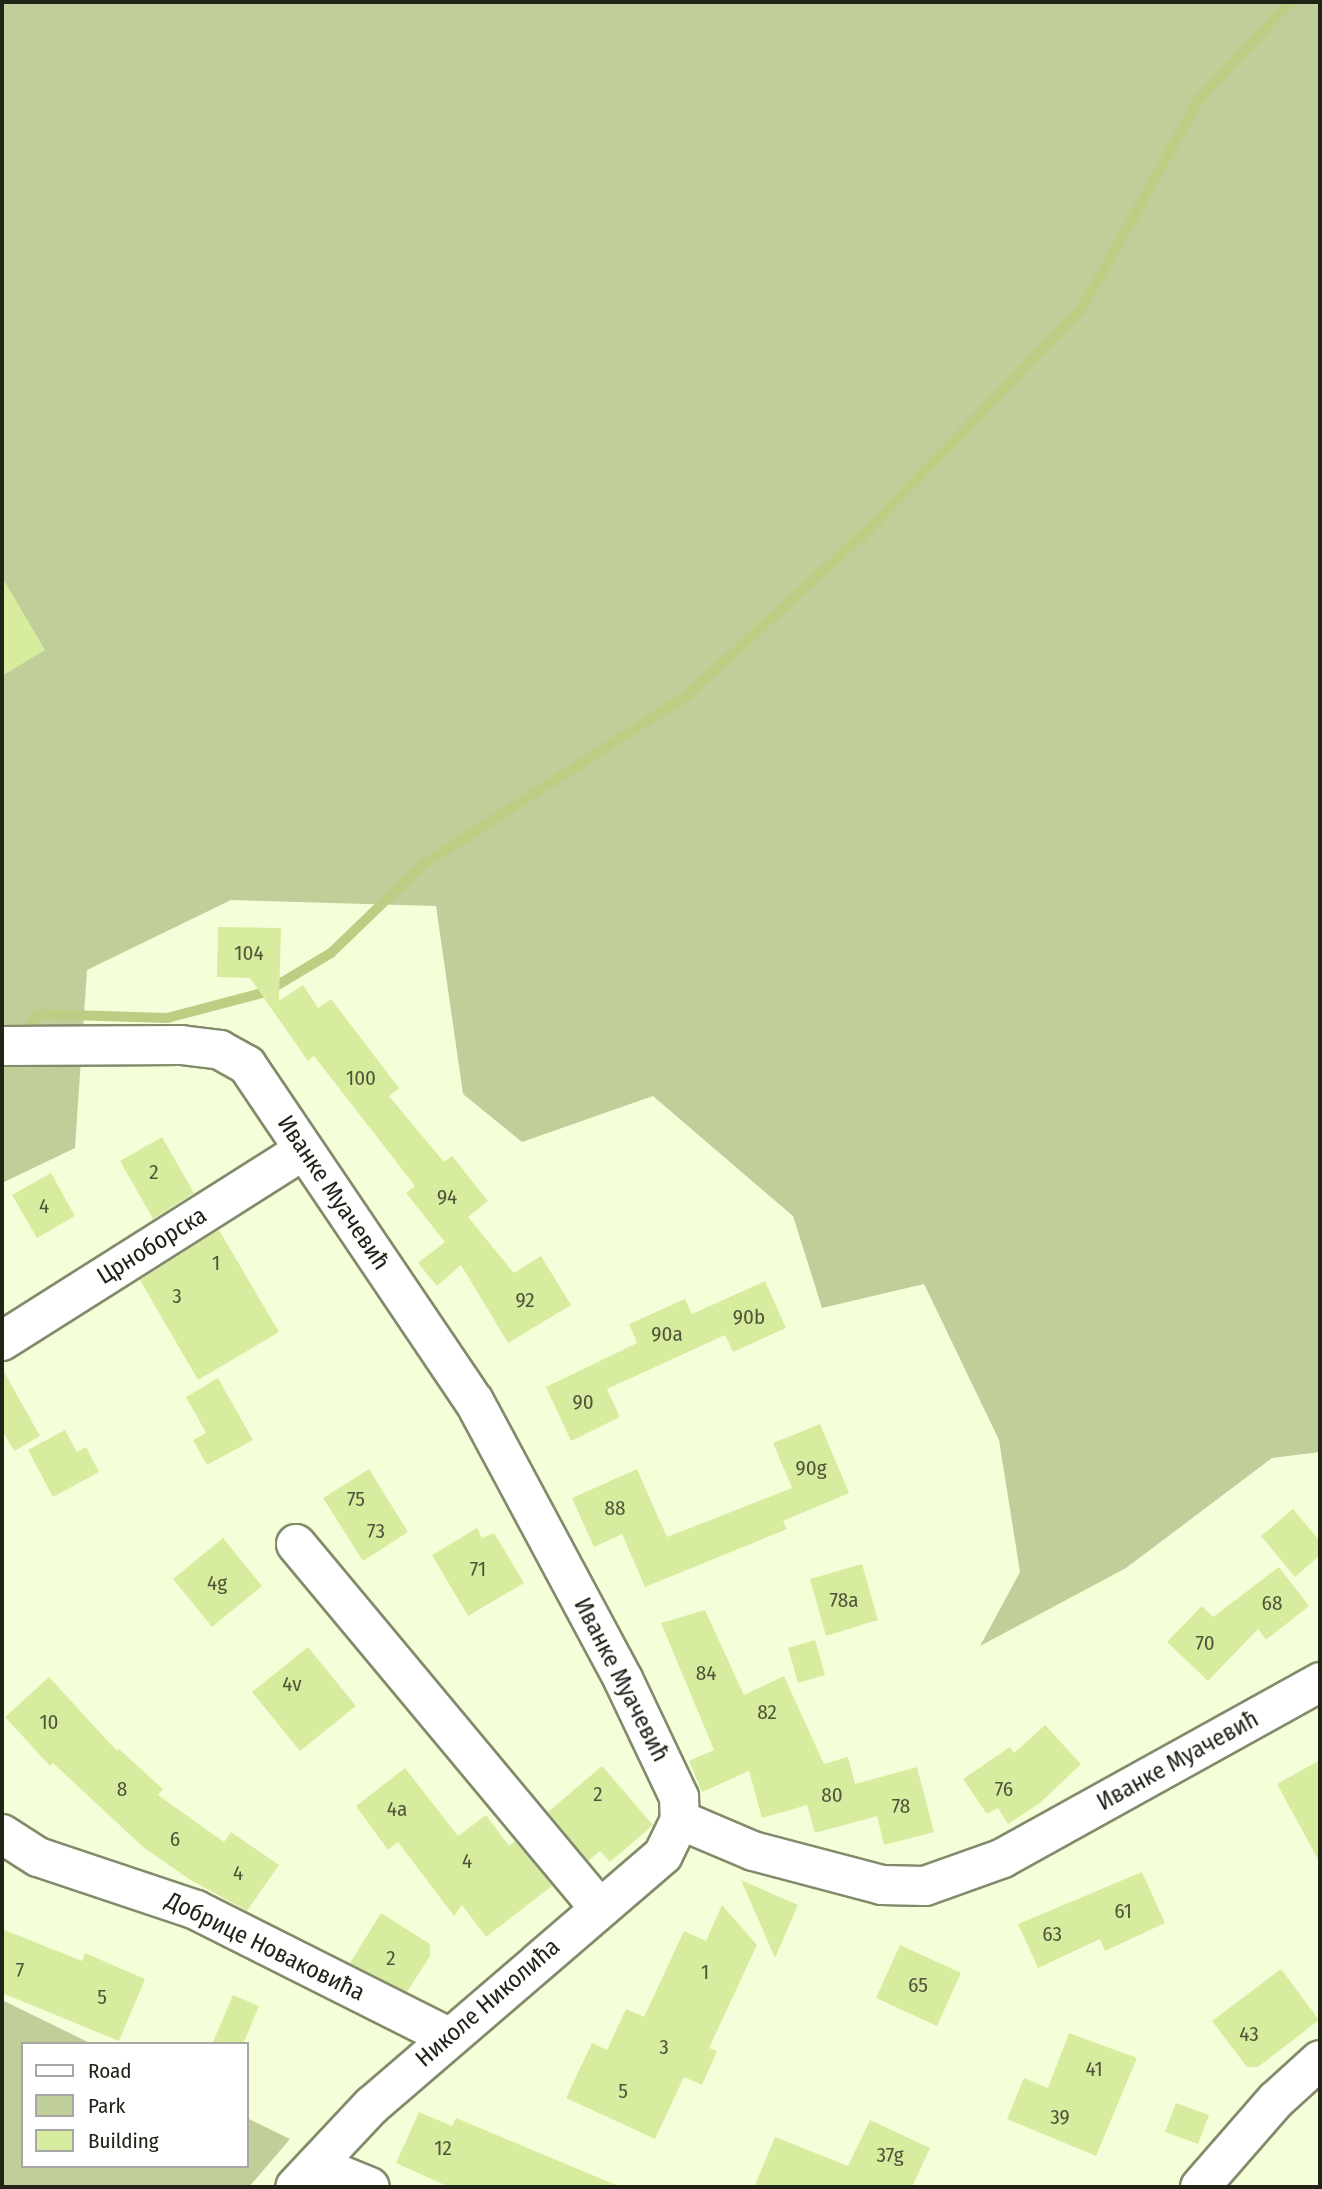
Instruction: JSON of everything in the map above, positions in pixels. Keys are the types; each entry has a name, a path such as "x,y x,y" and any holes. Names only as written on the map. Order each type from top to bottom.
{"street":[{"name":"Иванке Муачевић","path":"2,1046 181,1045 232,1054 260,1082 302,1151 474,1401 502,1450 634,1702 679,1797 680,1820 766,1854 882,1885 925,1886 1003,1858 1320,1682"},
{"name":"Црноборска","path":"2,1341 302,1151"},
{"path":"296,1544 598,1907"},
{"name":"Николе Николића","path":"306,2176 372,2105 598,1907 663,1855 680,1820"},
{"name":"Добрице Новаковића","path":"2,1834 38,1857 196,1910 449,2037"},
{"path":"1200,2187 1268,2108 1320,2060"},
{"path":"306,2176 370,2187"}],"green space":[{"path":"2,2 1320,2 1320,1452 1272,1458 1126,1568 980,1646 1020,1572 999,1440 924,1284 822,1308 793,1216 653,1096 522,1142 463,1094 436,906 231,900 87,970 75,1148 2,1183"},
{"path":"2,2000 88,2042 21,2042 21,2168 248,2168 248,2118 290,2139 249,2187 2,2187"}],"building":[{"path":"2,577 45,650 2,676"},
{"path":"218,927 281,928 279,1001 303,985 318,1008 331,999 399,1088 389,1096 444,1162 452,1156 488,1201 468,1217 514,1273 541,1256 571,1305 508,1343 461,1265 437,1286 418,1263 445,1242 406,1193 415,1186 314,1056 308,1061 250,978 217,977"},
{"path":"162,1137 194,1193 153,1219 120,1161"},
{"path":"51,1173 75,1216 37,1238 12,1195"},
{"path":"219,1230 279,1332 198,1380 140,1280"},
{"path":"765,1281 786,1328 733,1352 725,1335 607,1389 620,1417 571,1441 546,1387 637,1343 629,1324 685,1299 692,1314"},
{"path":"2,1368 40,1436 14,1451 2,1430"},
{"path":"218,1378 253,1440 207,1465 193,1440 206,1433 186,1397"},
{"path":"820,1424 849,1493 783,1521 787,1529 645,1587 622,1534 594,1547 572,1498 637,1469 667,1537 792,1488 773,1443"},
{"path":"65,1430 77,1452 86,1447 99,1472 53,1497 28,1450"},
{"path":"369,1469 408,1532 363,1561 323,1498"},
{"path":"1293,1509 1320,1541 1320,1555 1295,1577 1261,1536"},
{"path":"477,1528 482,1538 494,1533 524,1583 468,1616 432,1555"},
{"path":"223,1538 262,1586 212,1627 173,1579"},
{"path":"862,1564 878,1620 826,1636 810,1579"},
{"path":"1279,1567 1309,1606 1266,1640 1258,1629 1208,1681 1167,1642 1202,1606 1213,1617"},
{"path":"705,1610 744,1695 784,1676 824,1764 848,1757 855,1784 917,1767 934,1832 884,1845 877,1816 815,1833 807,1805 762,1818 749,1771 702,1792 689,1761 714,1750 661,1623"},
{"path":"815,1640 825,1675 798,1683 788,1648"},
{"path":"308,1647 356,1706 300,1751 252,1692"},
{"path":"49,1677 117,1751 119,1749 163,1789 158,1795 224,1842 231,1832 279,1865 247,1911 189,1879 143,1847 53,1763 50,1766 5,1717"},
{"path":"1045,1725 1081,1764 1040,1803 1008,1824 998,1808 987,1814 963,1779 1010,1747 1014,1753"},
{"path":"1320,1760 1320,1863 1277,1784"},
{"path":"602,1766 653,1825 610,1862 600,1851 588,1861 548,1812"},
{"path":"405,1768 458,1836 486,1815 509,1846 515,1841 552,1886 486,1937 462,1905 454,1916 398,1842 388,1850 356,1806"},
{"path":"1142,1872 1165,1923 1105,1951 1100,1939 1038,1968 1018,1924"},
{"path":"741,1880 798,1905 775,1958"},
{"path":"722,1905 757,1945 709,2048 717,2051 702,2085 684,2077 655,2139 566,2098 592,2043 607,2050 626,2009 644,2017 684,1931 706,1941"},
{"path":"381,1913 430,1944 430,1956 407,1992 350,1963"},
{"path":"2,1929 82,1961 85,1953 145,1979 119,2041 2,1993"},
{"path":"900,1945 961,1973 937,2026 876,1998"},
{"path":"1281,1969 1319,2020 1258,2067 1247,2067 1212,2021"},
{"path":"233,1995 259,2006 244,2042 213,2042"},
{"path":"1069,2033 1137,2058 1096,2156 1007,2119 1024,2078 1048,2088"},
{"path":"1176,2103 1209,2115 1198,2144 1165,2132"},
{"path":"419,2112 452,2126 456,2118 621,2187 449,2187 396,2163"},
{"path":"870,2120 930,2148 912,2187 754,2187 775,2137 848,2166"}],"waterway":[{"path":"25,1031 38,1014 167,1018 266,992 331,953 422,865 685,697 870,528 1082,308 1200,98 1290,2"}]}
